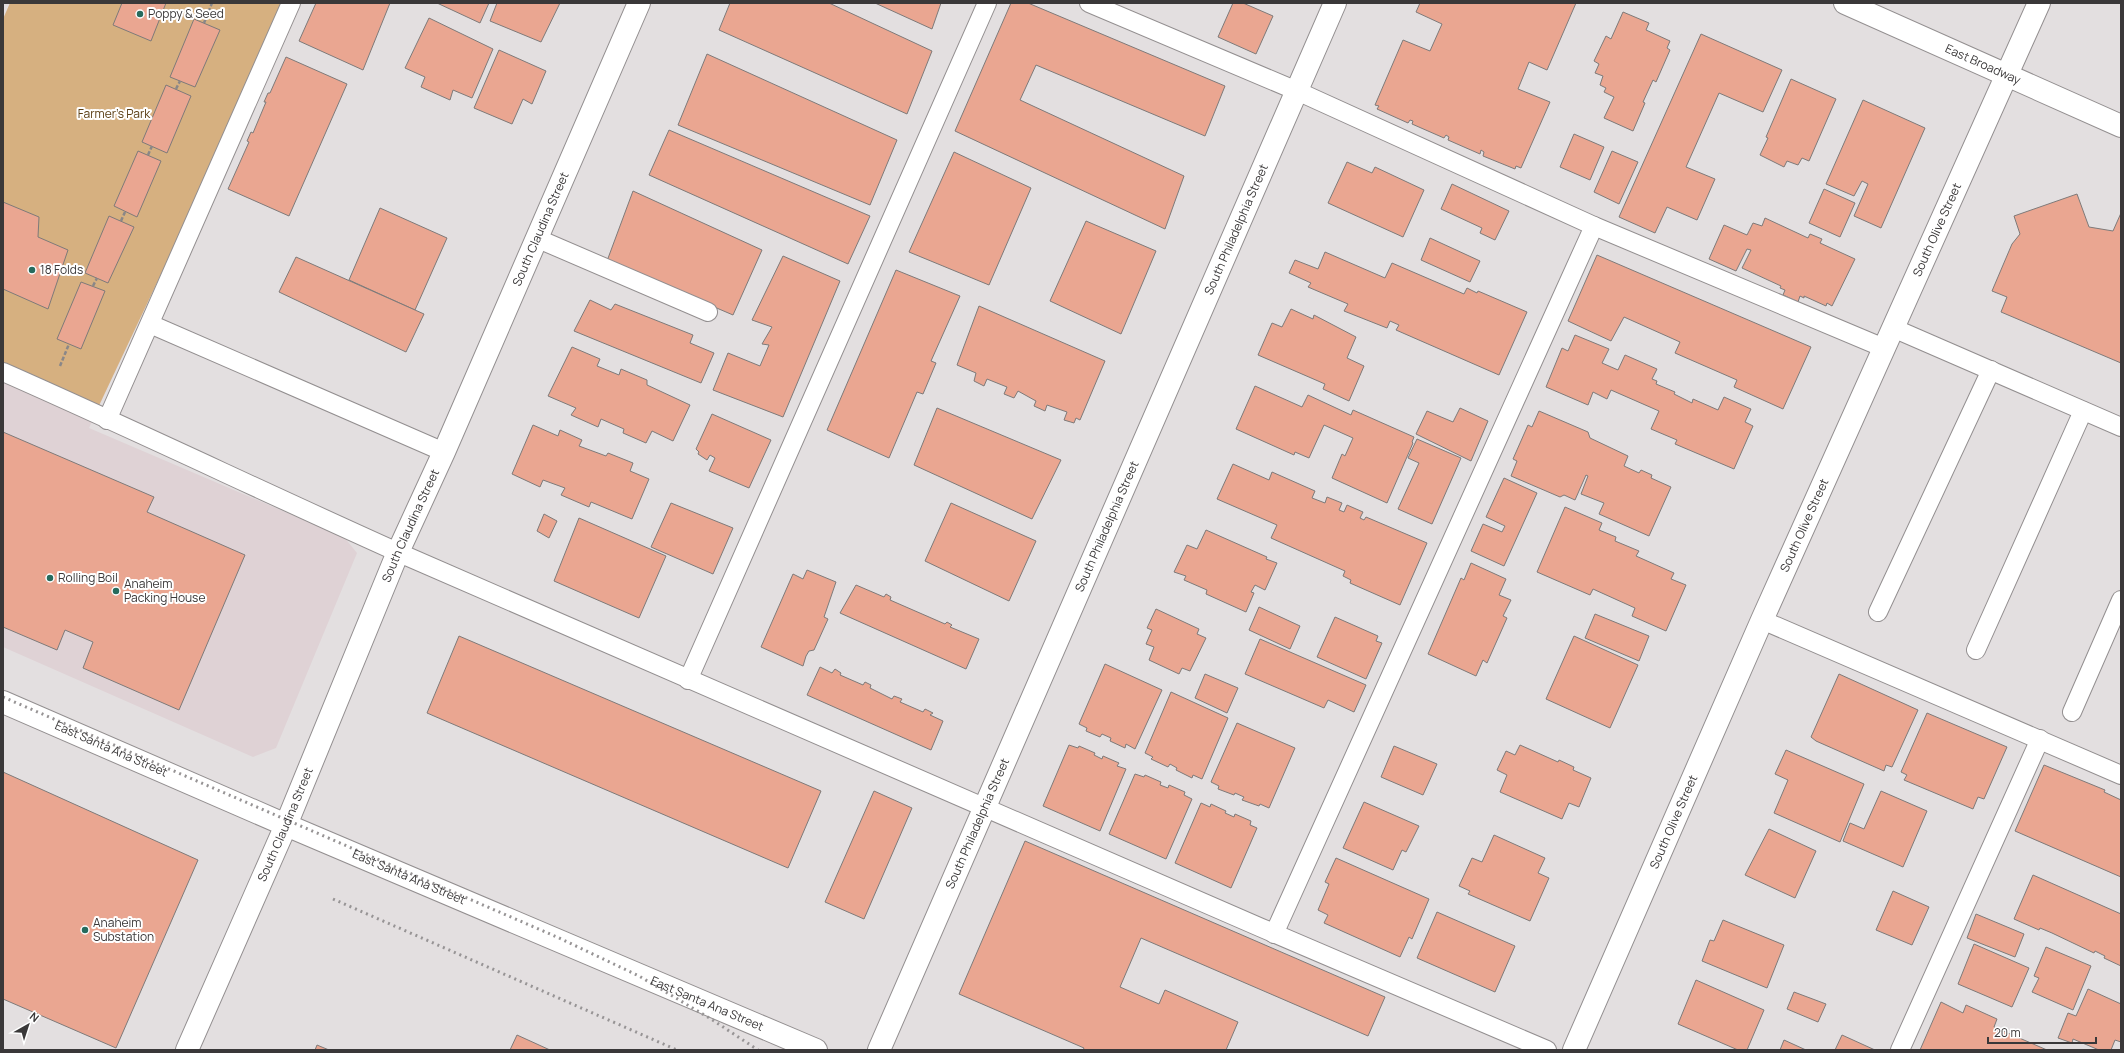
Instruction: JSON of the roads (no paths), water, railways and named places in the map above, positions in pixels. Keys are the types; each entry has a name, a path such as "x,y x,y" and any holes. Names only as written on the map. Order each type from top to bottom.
{"street":[{"name":"South Claudina Street","path":"187,1050 286,825 398,552 444,452 639,3"},
{"name":"South Philadelphia Street","path":"879,1050 1335,3"},
{"name":"East Broadway","path":"1845,3 2121,126"},
{"name":"South Olive Street","path":"1574,1050 1762,620 2008,75 2039,3"},
{"name":"East Santa Ana Street","path":"3,702 286,825 816,1050"}],"lane":[{"path":"107,420 291,3"},
{"path":"688,680 986,3"},
{"path":"1089,3 1297,91 1594,226 1884,348"},
{"path":"1274,934 1594,226"},
{"path":"536,238 708,312"},
{"path":"150,324 444,452"},
{"path":"1893,328 2121,427"},
{"path":"1878,612 1990,370"},
{"path":"3,372 398,552 984,810 1547,1050"},
{"path":"1976,650 2083,411"},
{"path":"2072,712 2121,600"},
{"path":"1762,620 2121,775"},
{"path":"1900,1050 2040,739"}],"railway":[{"path":"3,697 557,937 639,976 711,1019 758,1050"},
{"path":"333,899 677,1050"}],"place":[{"name":"Poppy & Seed","path":"140,14"},
{"name":"18 Folds","path":"32,270"},
{"name":"Rolling Boil","path":"50,578"},
{"name":"Anaheim Packing House","path":"116,591"},
{"name":"Anaheim Substation","path":"85,930"}],"park label":[{"name":"Farmer's Park","path":"114,114"}]}
